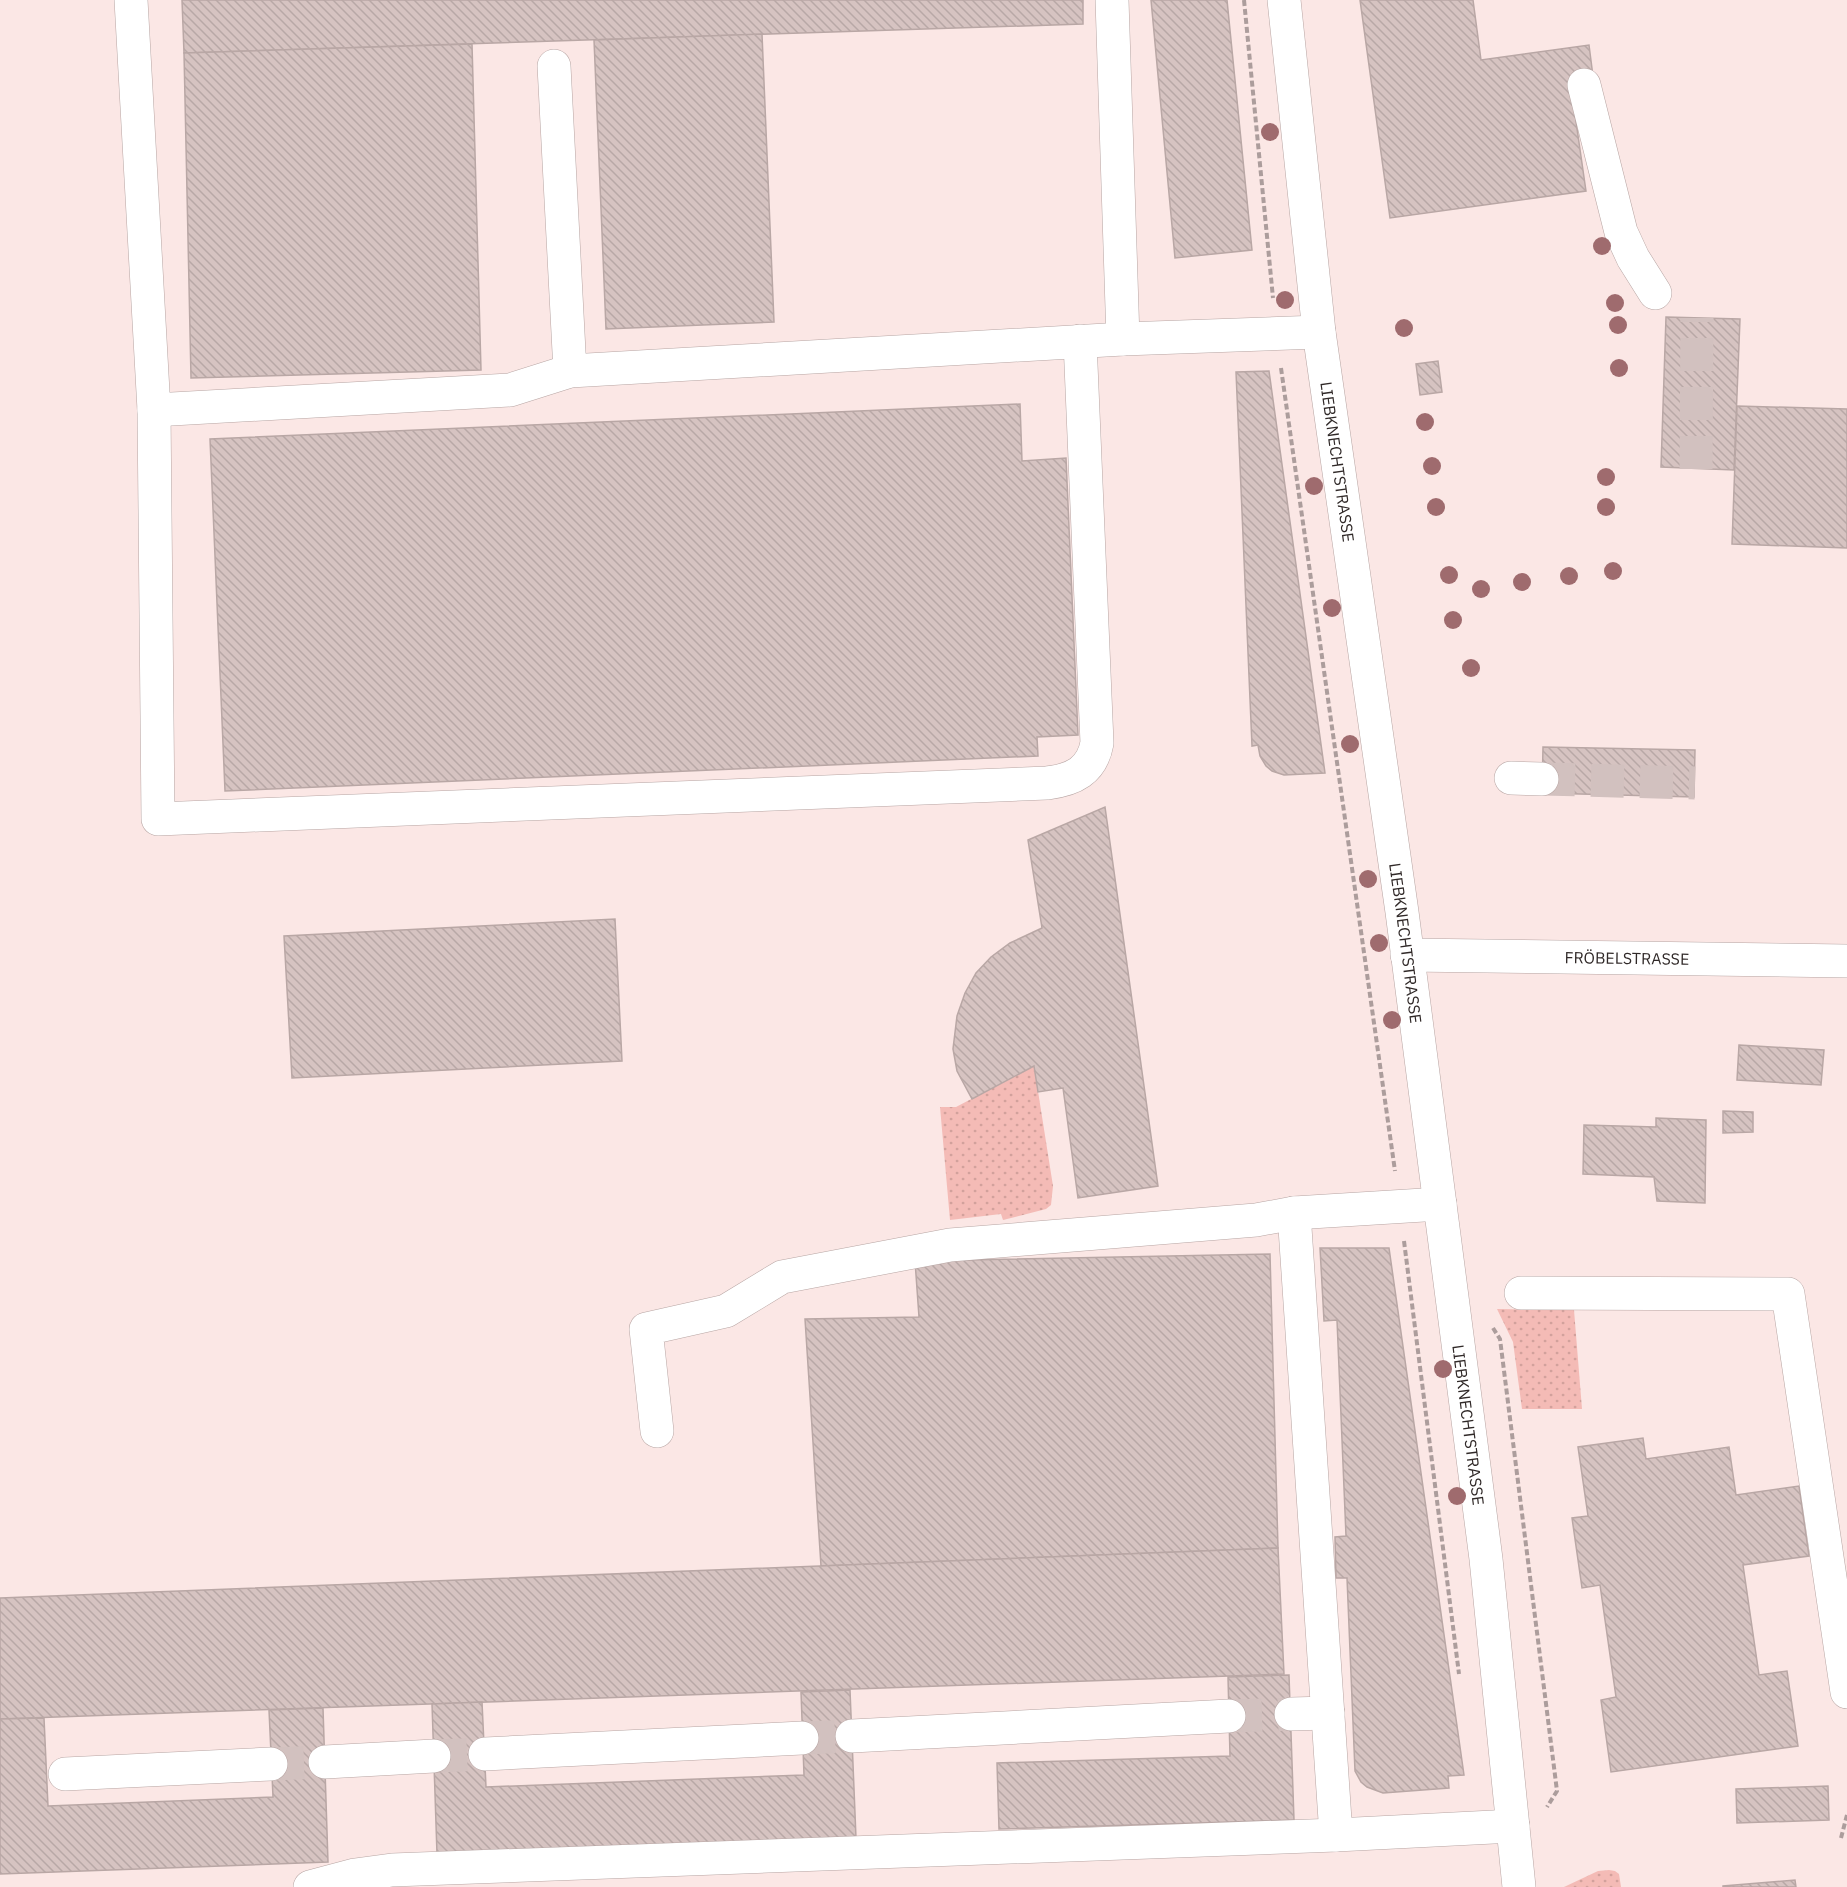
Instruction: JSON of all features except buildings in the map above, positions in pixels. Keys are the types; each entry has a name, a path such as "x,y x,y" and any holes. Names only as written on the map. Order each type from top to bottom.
{"street":[{"path":"131,0 154,410 158,819 1047,783 1069,779 1084,769 1092,759 1096,745 1080,341"},
{"path":"1112,0 1123,339"},
{"name":"LIEBKNECHTSTRASSE","path":"1284,0 1318,332 1407,955 1486,1559 1519,1887"},
{"path":"554,66 570,371"},
{"path":"1584,86 1621,232 1632,258 1655,292"},
{"path":"154,410 510,390 570,371 1080,341 1318,332"},
{"name":"FRÖBELSTRASSE","path":"1407,955 1847,961"},
{"path":"657,1431 646,1329 726,1311 782,1277 950,1245 1256,1220 1294,1213 1440,1204"},
{"path":"1294,1213 1336,1835"},
{"path":"1521,1293 1788,1294 1847,1692"},
{"path":"1291,1714 1328,1713"},
{"path":"852,1736 1229,1716"},
{"path":"485,1754 802,1738"},
{"path":"325,1762 434,1756"},
{"path":"65,1774 271,1764"},
{"path":"310,1887 355,1875 392,1870 1336,1835 1513,1826"}],"path":[{"path":"1244,0 1276,334 1400,1206 1460,1677"},
{"path":"1488,1321 1500,1339 1557,1791 1545,1811"},
{"path":"1841,1838 1847,1815"}],"shaded area":[{"path":"1034,1066 1053,1186 1051,1205 1046,1209 1003,1220 1001,1214 950,1220 940,1107 956,1107"},
{"path":"1497,1309 1574,1310 1582,1409 1522,1409 1513,1342"},
{"path":"1609,1870 1619,1874 1621,1887 1564,1887 1598,1871"}],"tunnel":[{"path":"1696,469 1697,318"},
{"path":"1542,779 1695,783"},
{"path":"1229,1716 1291,1714"},
{"path":"802,1738 852,1736"},
{"path":"434,1756 485,1754"},
{"path":"271,1764 325,1762"}]}
